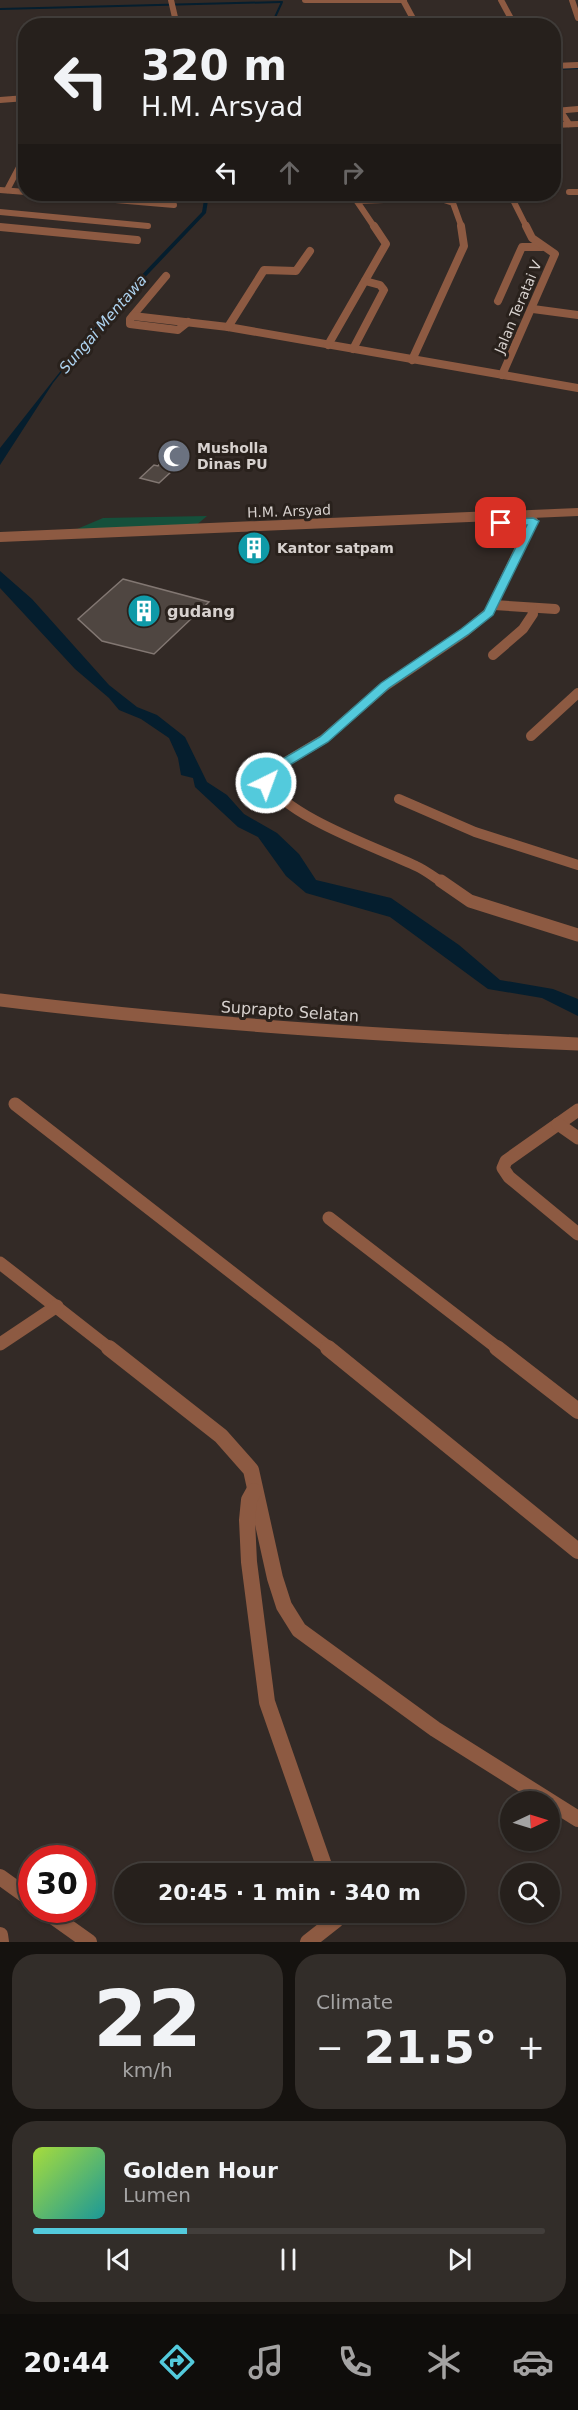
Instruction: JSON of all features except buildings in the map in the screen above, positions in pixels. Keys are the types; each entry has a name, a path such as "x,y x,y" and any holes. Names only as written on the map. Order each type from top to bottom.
{"street":[{"path":"171,0 175,18"},
{"path":"305,0 403,0 413,18"},
{"path":"501,0 511,18"},
{"path":"572,0 578,18"},
{"path":"561,66 578,65"},
{"path":"0,100 18,99"},
{"path":"561,111 578,109"},
{"path":"561,116 569,124"},
{"path":"561,125 578,124"},
{"path":"4,190 18,168"},
{"path":"569,192 578,192"},
{"path":"127,201 174,205"},
{"path":"328,345 387,243 358,201"},
{"path":"412,360 465,246 464,234 453,203 448,201"},
{"name":"Jalan Teratai V","path":"502,375 534,309 555,254 532,238 513,201"},
{"path":"0,214 148,226"},
{"path":"0,227 137,240"},
{"path":"498,301 522,247 544,247"},
{"path":"228,327 264,270 296,271 310,251"},
{"path":"166,276 133,316 228,327 578,388"},
{"path":"353,350 384,290 380,285 364,281"},
{"path":"534,309 578,315"},
{"name":"H.M. Arsyad","path":"0,537 578,512"},
{"name":"H.M. Arsyad","path":"0,543 578,519"},
{"path":"533,521 494,605 465,632 385,686 324,739 274,769 266,780 272,790 312,819 419,867 470,901 578,935"},
{"path":"494,605 555,609"},
{"path":"493,655 523,629 533,614 532,608"},
{"path":"531,736 578,693"},
{"path":"399,799 475,832 578,865"},
{"name":"Suprapto Selatan","path":"0,1000 74,1010 339,1032 578,1044"},
{"path":"15,1104 188,1234 347,1360 578,1551"},
{"path":"578,1110 506,1161 503,1168 509,1177 578,1234"},
{"path":"558,1124 578,1138"},
{"path":"329,1218 578,1411"},
{"path":"0,1263 234,1448 251,1470 260,1522 278,1588 291,1620 299,1630 435,1729 578,1819"},
{"path":"0,1344 57,1306"},
{"path":"255,1489 249,1500 247,1520 249,1562 267,1702 323,1863"},
{"path":"0,1877 18,1890"},
{"path":"62,1923 89,1942"},
{"path":"308,1942 332,1923"},
{"path":"0,1935 1,1942"}],"green space":[{"path":"207,516 194,527 70,532 103,518"}],"water":[{"name":"Sungai Mentawa","path":"204,201 208,201 206,213 97,328 53,383 0,465 0,448 111,307 202,212"},
{"path":"0,571 32,599 109,685 137,707 157,715 185,737 207,782 227,795 244,814 277,833 299,854 316,880 391,898 459,945 500,980 553,989 578,999 578,1016 542,998 488,989 390,917 306,893 286,876 258,837 238,827 195,787 193,778 181,775 178,758 169,738 141,719 119,710 109,698 75,669 0,588"}],"waterway":[{"path":"0,9 281,2"},
{"path":"275,18 282,2"},
{"path":"561,69 578,68"}],"place":[{"name":"Musholla Dinas PU","path":"174,456"},
{"name":"Kantor satpam","path":"254,548"},
{"name":"gudang","path":"144,611"}],"route":[{"path":"266,783 267,776 274,769 324,739 385,686 465,632 489,612 533,521 501,523"}]}
